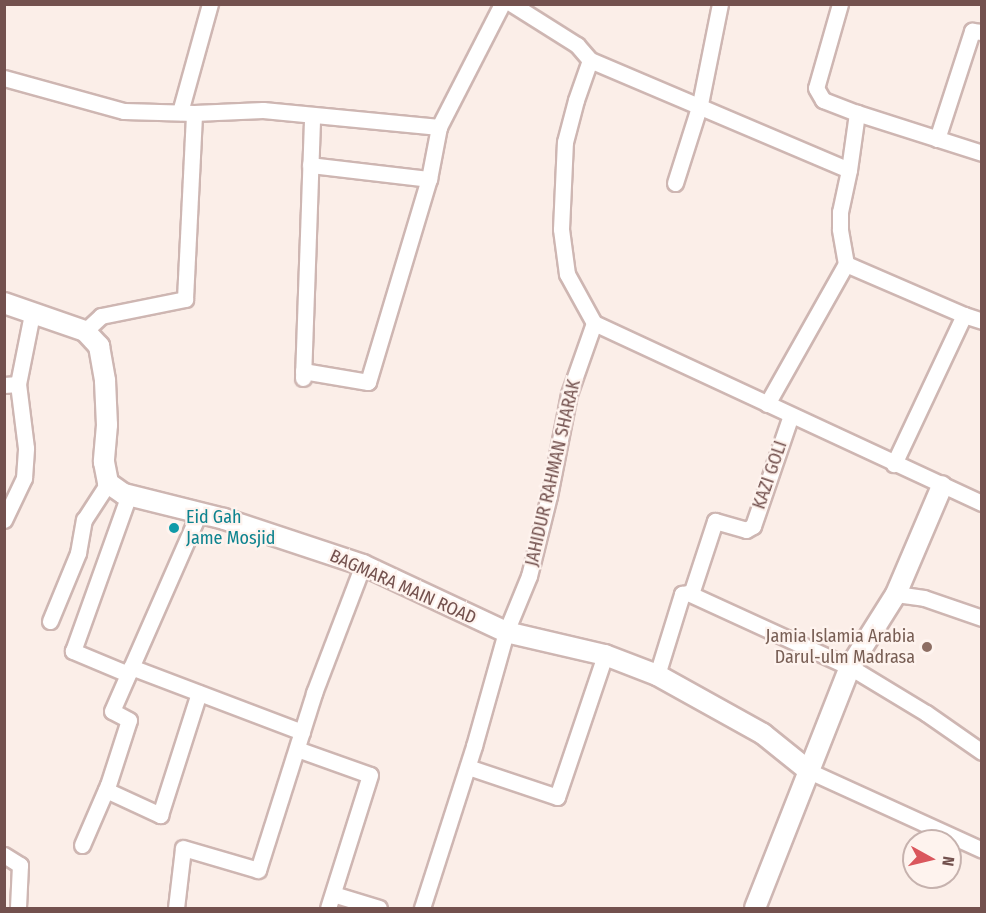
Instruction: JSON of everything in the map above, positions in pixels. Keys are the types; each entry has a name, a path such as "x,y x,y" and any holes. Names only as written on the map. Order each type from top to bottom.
{"street":[{"path":"85,331 101,316 185,299 187,112 210,4"},
{"path":"312,115 303,375 368,382 429,179 439,127 502,4"},
{"path":"512,4 577,45 590,60 700,104 849,170"},
{"path":"675,183 700,104 720,4"},
{"path":"840,4 816,88 823,100 981,153"},
{"path":"937,139 972,31 981,32"},
{"path":"590,60 565,142 561,229 567,274 594,322 981,503"},
{"path":"4,78 124,111 263,110 439,127"},
{"path":"767,404 846,264 840,229 840,212 857,113"},
{"path":"310,165 429,179"},
{"path":"846,264 981,321"},
{"path":"4,303 85,331 99,346 105,381 107,425 104,462 108,483 84,520 78,553 50,621"},
{"path":"4,520 24,478 26,448 11,385 32,314"},
{"path":"894,464 964,315"},
{"name":"JAHIDUR RAHMAN SHARAK","path":"422,909 468,767 506,632 529,576 549,496 569,394 594,322"},
{"name":"KAZI GOLI","path":"691,594 715,521 746,530 753,526 791,415"},
{"name":"BAGMARA MAIN ROAD","path":"108,483 129,495 199,513 363,565 506,632 605,655 657,675 763,734 809,771"},
{"path":"755,909 850,667 896,594 942,486"},
{"path":"129,495 73,651 199,693 302,732"},
{"path":"82,845 106,790 129,720 112,711 199,513"},
{"path":"177,909 183,848 258,870 314,693 363,565"},
{"path":"657,675 682,594 691,594 850,667 926,713 981,752"},
{"path":"896,594 924,598 981,618"},
{"path":"468,767 557,797 605,655"},
{"path":"106,790 160,815 199,693"},
{"path":"297,749 370,775 330,901 379,909"},
{"path":"809,771 981,850"},
{"path":"4,855 20,865 18,909"}],"place":[{"name":"Eid Gah Jame Mosjid","path":"174,528"},
{"name":"Jamia Islamia Arabia Darul-ulm Madrasa","path":"927,647"}]}
